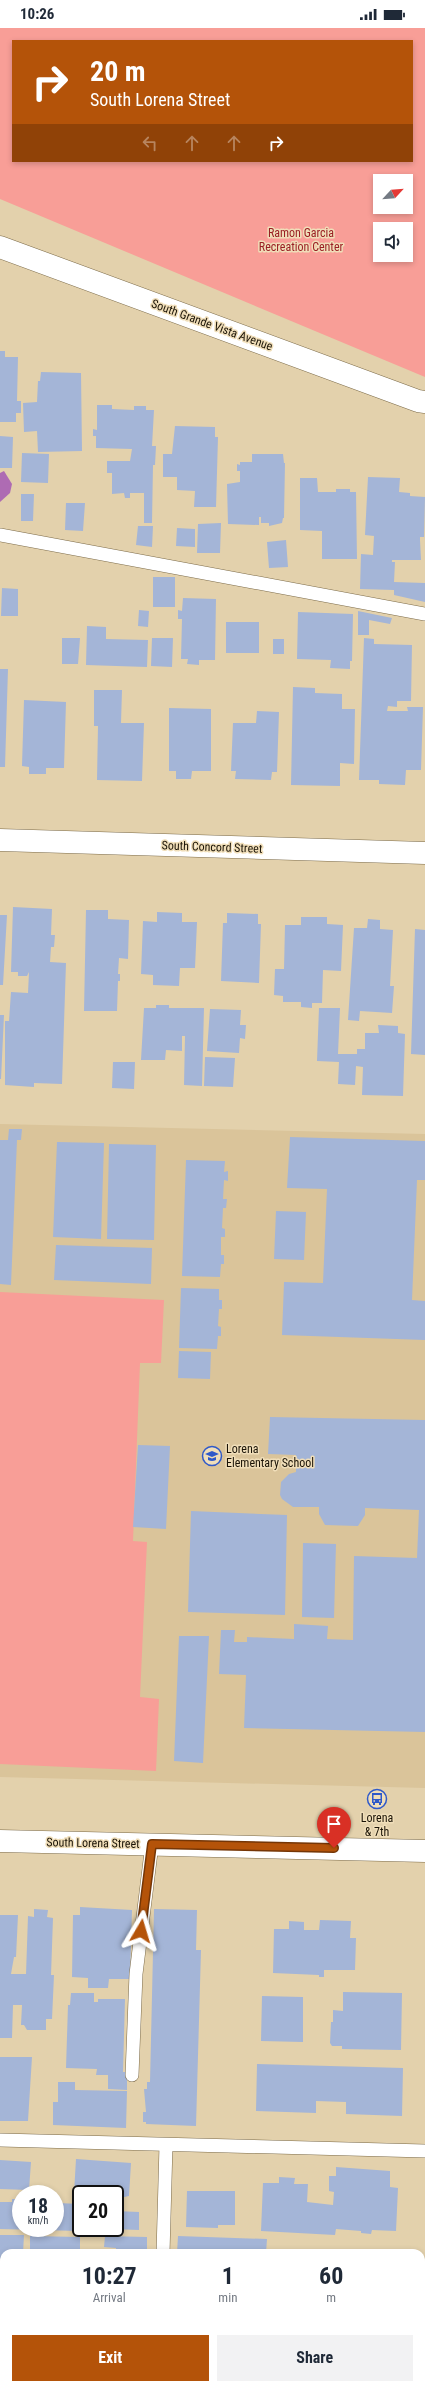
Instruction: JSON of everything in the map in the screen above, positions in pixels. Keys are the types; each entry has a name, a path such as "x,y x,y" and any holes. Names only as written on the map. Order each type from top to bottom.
{"street":[{"name":"South Grande Vista Avenue","path":"0,247 418,402 425,402"},
{"name":"South Concord Street","path":"0,840 425,853"},
{"name":"South Lorena Street","path":"0,1841 425,1851"}],"lane":[{"path":"0,535 425,614"},
{"path":"132,2075 136,1974 152,1844"},
{"path":"0,2140 425,2151"},
{"path":"163,2249 166,2145"}],"shaded area":[{"path":"4,471 12,484 10,493 0,502 0,473"},
{"name":"Lorena Elementary School","path":"0,1124 425,1134 425,1788 0,1777"}],"green space":[{"name":"Ramon Garcia Recreation Center","path":"0,28 425,28 425,377 0,199"},
{"path":"0,1292 164,1300 161,1363 140,1363 133,1541 147,1542 140,1697 159,1699 156,1771 0,1764"}],"building":[{"path":"0,351 5,351 5,357 18,357 17,401 21,401 21,413 16,413 16,422 0,422"},
{"path":"41,372 81,373 82,451 38,452 37,431 24,432 23,403 37,402 38,381 40,381"},
{"path":"97,405 112,405 112,409 134,410 134,406 146,406 146,410 154,410 152,446 156,446 155,465 153,465 152,523 144,523 144,493 130,493 130,498 125,498 124,493 112,494 112,473 107,473 107,461 130,461 132,449 96,448 96,436 93,436 93,429 97,430"},
{"path":"175,426 215,427 215,437 218,437 216,507 194,507 195,491 177,490 177,477 163,477 163,454 172,454"},
{"path":"0,436 13,437 12,468 0,468"},
{"path":"22,453 49,454 48,483 21,482"},
{"path":"252,454 283,454 285,463 284,518 282,523 269,526 269,523 261,523 261,517 259,517 259,525 228,524 227,484 240,482 240,471 237,471 237,464 240,465 240,462 252,462"},
{"path":"368,477 400,478 399,492 410,493 410,496 425,497 424,537 420,537 421,560 392,560 392,562 395,562 394,582 425,583 425,602 394,595 394,590 360,589 361,554 373,555 374,536 365,535"},
{"path":"300,478 317,478 318,492 336,492 336,489 350,489 350,492 356,492 357,559 322,559 322,531 300,530"},
{"path":"21,494 34,494 33,521 21,521"},
{"path":"66,503 85,503 83,531 65,530"},
{"path":"221,523 220,553 197,553 198,524"},
{"path":"138,526 153,526 152,547 136,545"},
{"path":"177,528 195,529 195,547 176,546"},
{"path":"286,540 288,567 269,568 267,542"},
{"path":"153,577 175,577 175,607 153,607"},
{"path":"2,588 18,589 18,616 1,616"},
{"path":"183,598 216,599 215,660 199,660 199,665 187,664 188,659 181,659 182,619 178,619 178,610 182,611"},
{"path":"139,610 149,611 148,627 138,626"},
{"path":"358,611 392,618 390,624 369,620 369,635 358,635"},
{"path":"298,612 353,614 352,661 350,661 350,669 330,668 331,660 297,659"},
{"path":"226,622 259,622 259,653 226,653"},
{"path":"87,626 106,627 106,639 148,640 147,667 86,665"},
{"path":"62,638 80,638 78,664 62,664"},
{"path":"152,638 173,638 172,667 151,666"},
{"path":"364,638 374,639 374,644 412,645 411,701 397,701 397,707 388,706 387,711 408,711 407,707 423,707 421,770 406,770 405,785 379,784 379,780 359,780"},
{"path":"273,639 284,639 284,654 273,654"},
{"path":"0,669 8,669 5,767 0,767"},
{"path":"293,687 315,688 315,693 342,694 342,709 355,709 354,764 340,763 340,786 291,785"},
{"path":"94,690 122,690 121,723 144,723 142,781 97,780 98,726 94,726"},
{"path":"24,700 66,702 64,768 46,768 46,774 29,774 29,767 22,766"},
{"path":"169,708 211,709 211,771 192,771 191,779 176,779 176,771 169,771"},
{"path":"257,711 279,712 277,772 272,772 271,780 235,779 236,771 231,771 233,723 256,723"},
{"path":"13,907 52,909 51,935 55,935 54,947 51,947 50,962 66,963 62,1084 34,1083 34,1087 5,1085 5,1021 9,1021 11,992 28,993 29,972 27,976 18,976 18,972 11,972"},
{"path":"86,910 108,910 108,919 129,920 128,959 119,958 118,974 120,974 120,981 118,981 117,1011 84,1011"},
{"path":"157,912 182,913 182,922 197,922 195,968 180,968 179,986 153,985 153,975 141,974 143,921 157,922"},
{"path":"227,913 258,914 258,924 261,924 259,983 221,981 223,923 227,923"},
{"path":"0,915 7,915 3,985 0,985"},
{"path":"301,917 327,917 327,924 343,925 341,971 323,970 322,1003 312,1003 312,1008 301,1007 301,1002 283,1002 283,996 274,995 275,969 284,969 285,925 301,925"},
{"path":"368,919 380,920 380,929 393,930 390,986 394,986 392,1013 360,1011 359,1021 348,1020 354,928 367,928"},
{"path":"415,929 425,930 425,1055 411,1054"},
{"path":"156,1005 169,1005 169,1008 204,1008 202,1086 184,1085 185,1036 182,1036 182,1051 166,1050 165,1060 141,1060 144,1008 156,1008"},
{"path":"319,1008 340,1008 338,1054 357,1054 357,1049 365,1049 365,1033 379,1033 378,1025 398,1026 398,1033 405,1034 403,1096 362,1095 363,1067 356,1066 355,1085 338,1084 339,1062 317,1061"},
{"path":"210,1009 241,1010 240,1025 246,1025 245,1039 240,1038 239,1053 207,1051"},
{"path":"0,1015 4,1015 1,1079 0,1079"},
{"path":"205,1057 235,1058 233,1087 204,1086"},
{"path":"113,1062 135,1062 134,1089 112,1088"},
{"path":"9,1129 22,1129 21,1140 17,1140 11,1285 0,1284 0,1140 8,1140"},
{"path":"290,1137 425,1141 425,1180 417,1180 412,1300 425,1301 425,1340 282,1335 284,1282 323,1283 327,1189 287,1188"},
{"path":"57,1142 104,1143 101,1239 53,1237"},
{"path":"109,1144 156,1145 154,1240 107,1239"},
{"path":"186,1160 225,1161 224,1172 228,1171 228,1181 224,1180 223,1199 227,1199 226,1208 223,1208 222,1228 225,1229 225,1237 221,1237 221,1255 224,1255 224,1264 221,1264 220,1277 182,1276"},
{"path":"276,1211 306,1212 304,1260 274,1259"},
{"path":"56,1245 152,1248 151,1284 54,1280"},
{"path":"181,1288 219,1289 219,1300 222,1300 222,1309 219,1309 218,1326 221,1327 221,1336 218,1336 217,1349 179,1348"},
{"path":"179,1351 211,1352 210,1379 178,1378"},
{"path":"270,1417 425,1420 425,1732 244,1728 246,1675 219,1674 221,1630 235,1630 234,1642 247,1642 247,1637 294,1639 294,1624 328,1626 327,1639 353,1640 354,1556 417,1558 419,1510 365,1508 365,1515 358,1526 325,1525 319,1514 319,1507 293,1507 282,1499 280,1495 281,1482 289,1474 296,1472 296,1455 268,1454"},
{"path":"138,1445 170,1446 166,1529 133,1527"},
{"path":"191,1511 287,1515 285,1615 188,1612"},
{"path":"303,1543 336,1544 334,1618 302,1617"},
{"path":"179,1636 209,1636 203,1763 174,1761"},
{"path":"80,1907 132,1910 130,1979 109,1979 108,1988 88,1988 88,1978 72,1977 73,1915 80,1915"},
{"path":"34,1909 48,1910 47,1917 53,1918 51,1975 54,1975 52,2019 46,2019 46,2030 27,2030 24,2025 21,2025 22,2005 13,2005 12,2038 0,2038 0,1915 18,1915 16,1957 14,1957 11,1974 26,1974 28,1916 34,1917"},
{"path":"154,1909 197,1910 196,1950 201,1950 196,2126 146,2124 146,2122 143,2122 143,2112 146,2112 144,2089 147,2089 147,2082 150,2082"},
{"path":"320,1920 351,1921 350,1938 356,1938 355,1970 324,1970 324,1977 319,1977 319,1975 273,1973 274,1929 289,1929 289,1921 304,1922 304,1930 319,1930"},
{"path":"343,1992 402,1993 401,2050 342,2049 342,2046 332,2046 330,2043 333,2010 343,2011"},
{"path":"71,1993 94,1993 94,2002 98,2002 98,1999 125,1999 123,2072 127,2072 127,2090 108,2089 108,2075 96,2075 97,2069 66,2068 68,2005 70,2005"},
{"path":"262,1996 303,1997 303,2042 261,2041"},
{"path":"0,2057 32,2057 28,2121 0,2121"},
{"path":"257,2064 403,2068 402,2116 346,2114 346,2102 316,2101 316,2113 256,2111"},
{"path":"58,2082 75,2082 75,2090 127,2091 126,2128 53,2125 53,2102 58,2102"},
{"path":"76,2159 131,2163 129,2196 124,2197 124,2185 74,2185"},
{"path":"0,2160 31,2162 29,2185 12,2185 12,2189 0,2189"},
{"path":"336,2167 390,2171 390,2187 398,2188 396,2231 372,2230 371,2234 361,2233 361,2231 336,2229 335,2235 261,2231 263,2183 279,2183 279,2177 295,2178 294,2184 308,2184 307,2202 333,2205 334,2192 329,2191 329,2176 336,2176"},
{"path":"187,2191 235,2191 235,2225 218,2225 218,2228 186,2227"},
{"path":"0,2202 12,2202 12,2229 0,2229"},
{"path":"64,2203 72,2204 72,2231 64,2231"},
{"path":"124,2211 139,2212 139,2230 124,2229"},
{"path":"0,2235 24,2237 23,2249 0,2249"},
{"path":"178,2236 267,2239 266,2249 177,2249"},
{"path":"30,2237 80,2237 80,2249 30,2249"},
{"path":"105,2237 147,2237 147,2249 104,2247"}],"place":[{"name":"Lorena Elementary School","path":"212,1456"},
{"name":"Lorena & 7th","path":"377,1799"}],"route":[{"path":"141,1931 152,1844 334,1848"}]}
